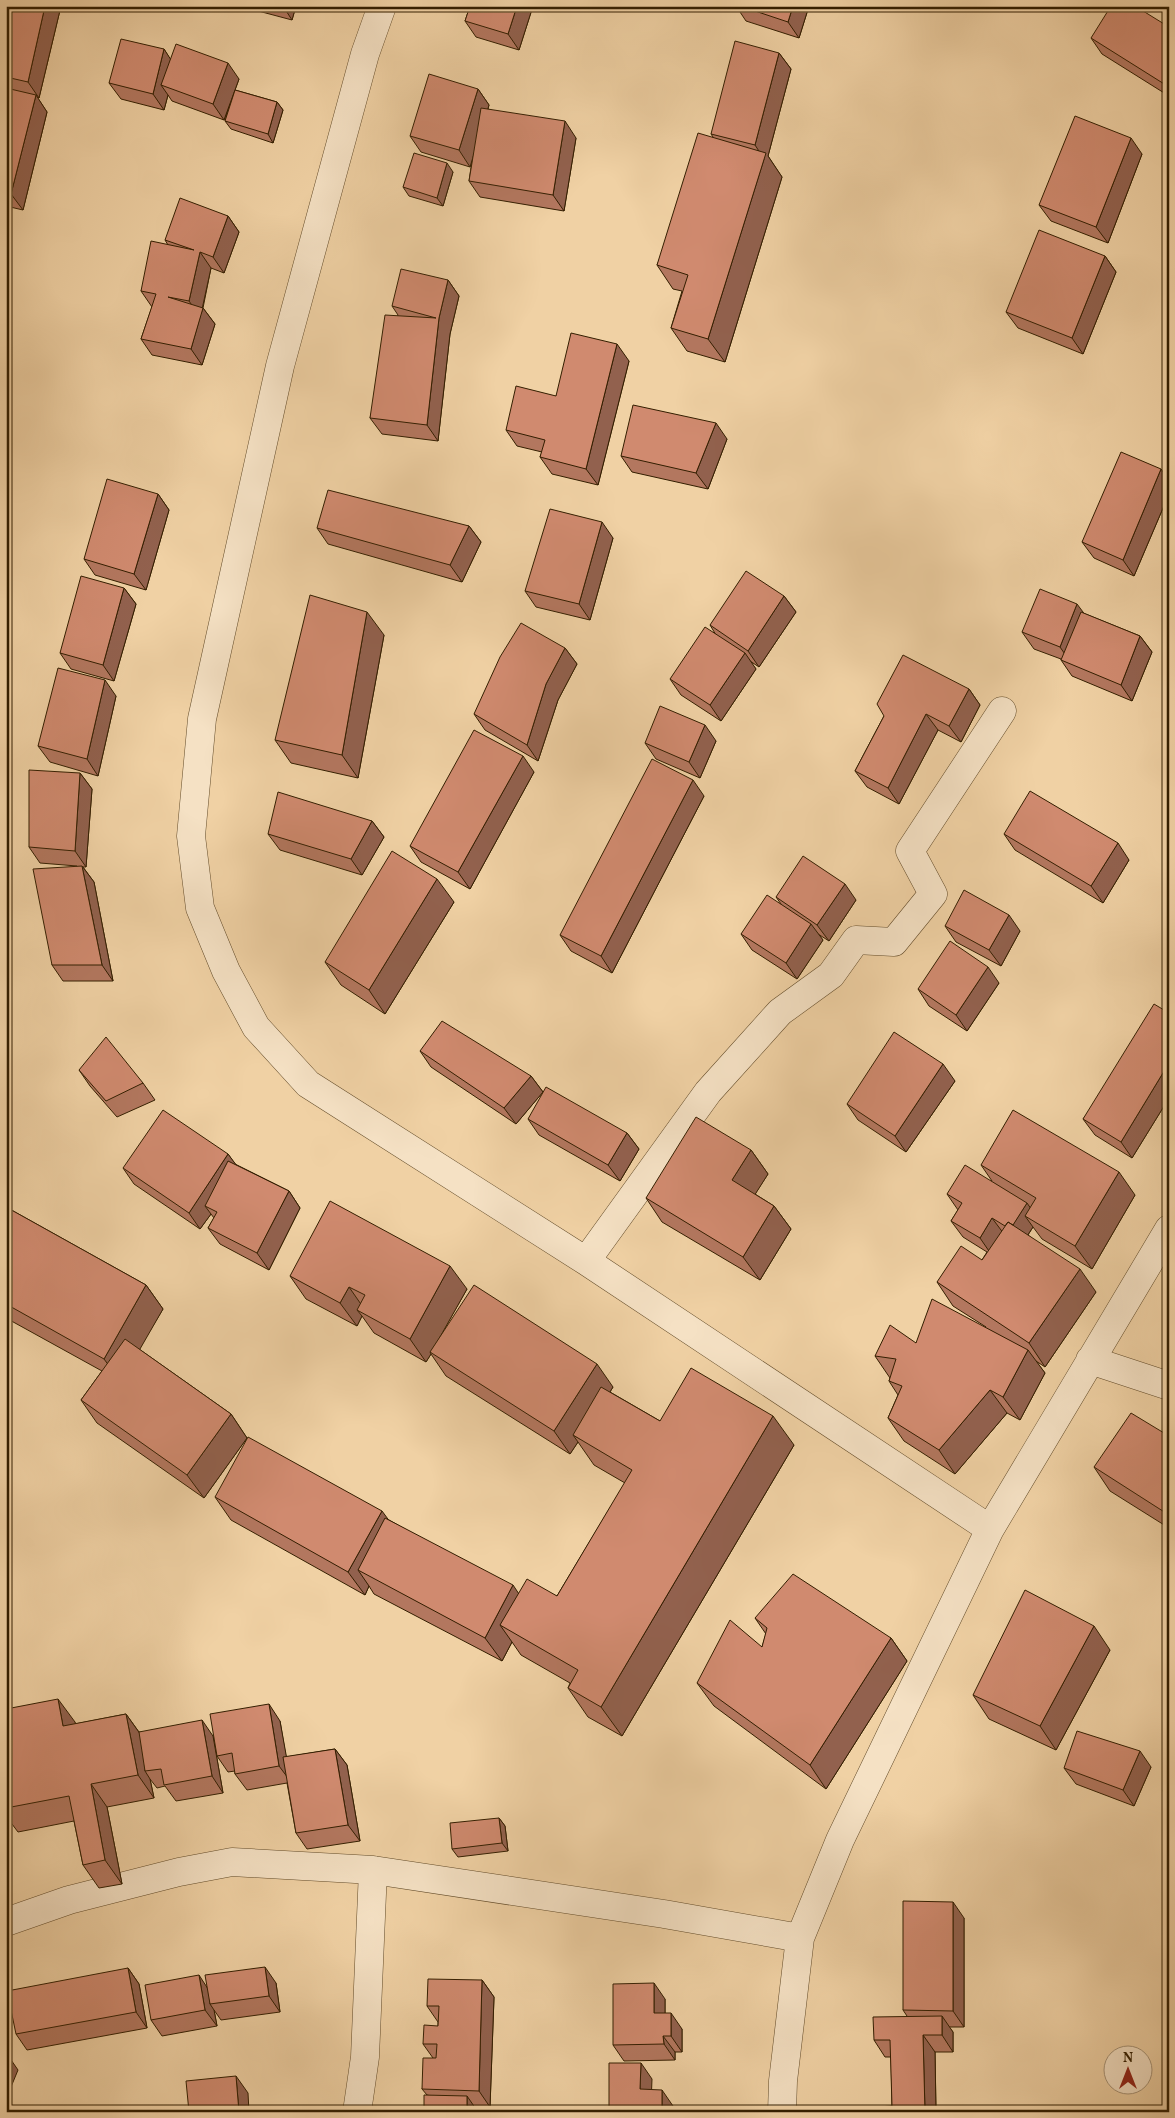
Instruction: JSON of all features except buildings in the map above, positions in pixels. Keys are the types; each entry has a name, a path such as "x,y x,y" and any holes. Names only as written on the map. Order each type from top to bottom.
{"street":[{"path":"382,6 364,54 280,366 202,719 191,836 200,908 226,971 256,1027 308,1084 586,1261 990,1528"},
{"path":"586,1261 708,1092 780,1012 830,974 856,940 894,942 933,894 910,851 1002,710"},
{"path":"782,2112 800,1938 840,1840 990,1528 1169,1229"},
{"path":"1090,1360 1169,1386"},
{"path":"6,1922 68,1900 179,1872 232,1862 373,1870 664,1914 800,1938"},
{"path":"357,2112 364,2057 373,1870"}]}
